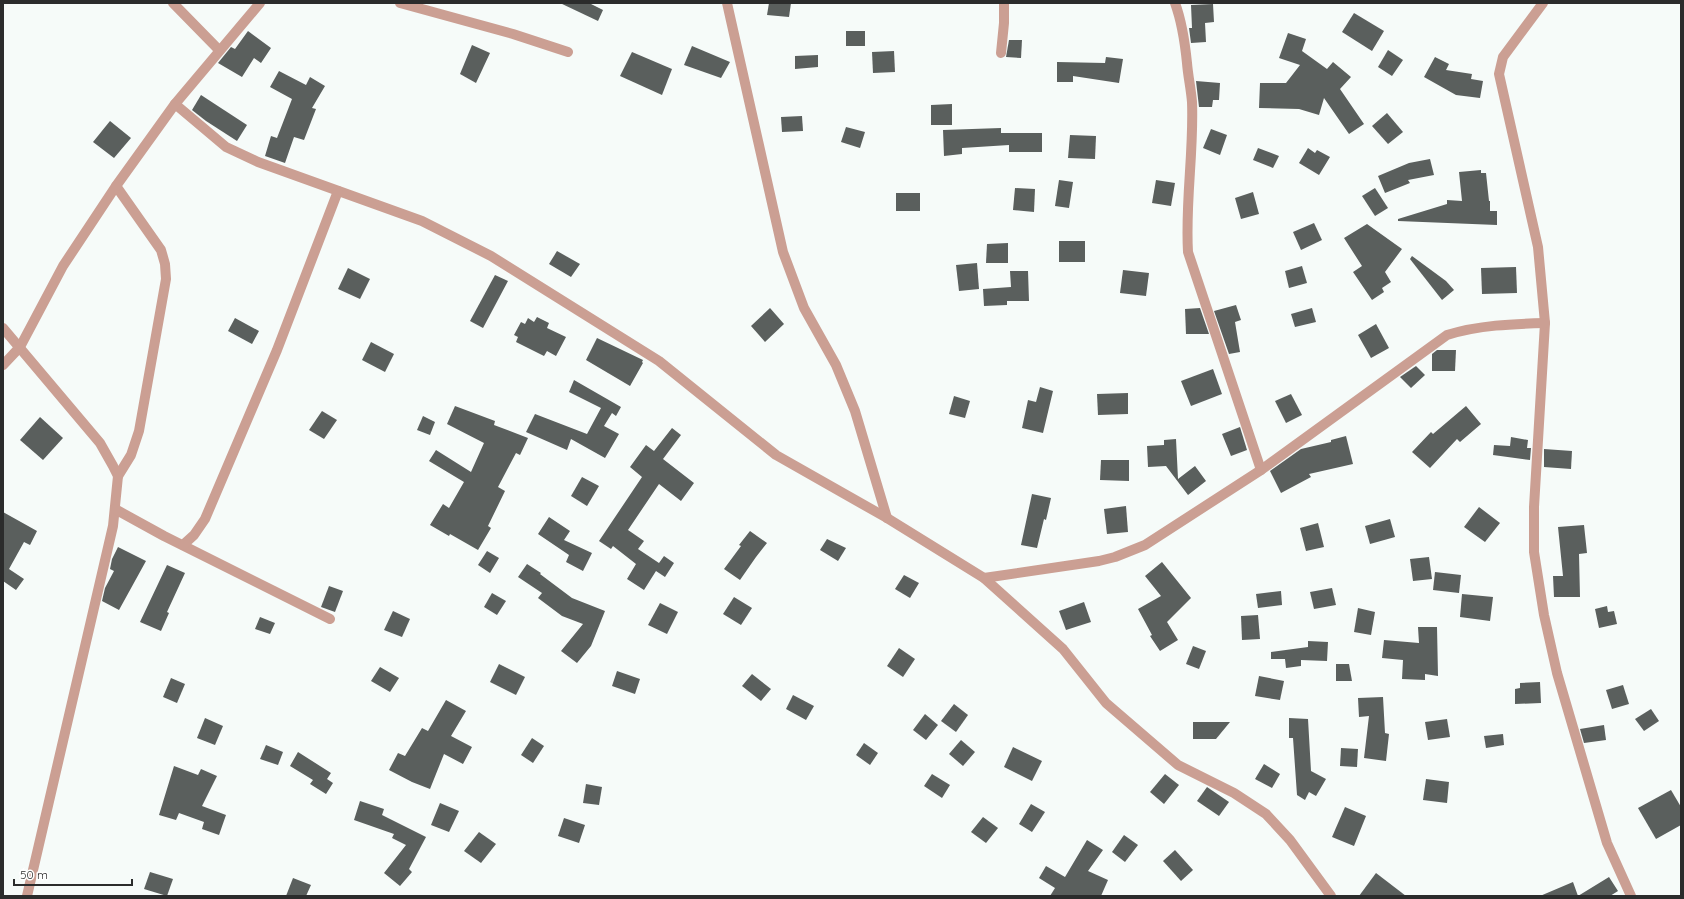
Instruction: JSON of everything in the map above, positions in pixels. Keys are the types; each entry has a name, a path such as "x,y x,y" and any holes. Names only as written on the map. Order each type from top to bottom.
{"street":[{"path":"173,3 219,50"},
{"path":"3,365 20,347 63,266 116,186 175,104 260,3"},
{"path":"400,3 513,34 568,52"},
{"path":"727,3 783,252 804,308 836,365 855,411 887,518"},
{"path":"1001,54 1004,3"},
{"path":"1175,3 1185,46 1192,102 1190,176 1186,224 1188,252 1262,470"},
{"path":"1543,3 1503,57 1500,74 1538,246 1545,323 1534,507 1534,552 1544,616 1562,689 1605,837 1631,896"},
{"path":"175,104 226,147 258,162 422,221 491,256 659,361 776,455 887,518 984,578 1063,649 1106,703 1178,765 1234,793 1266,814 1290,840 1331,896"},
{"path":"27,896 113,526 118,476 131,455 138,431 166,279 165,264 161,250 116,186"},
{"path":"183,545 194,535 205,519 277,350 338,191"},
{"path":"984,578 1115,557 1144,545 1262,470 1447,335 1465,329 1545,323"},
{"path":"3,328 100,444 118,476"},
{"path":"115,509 330,619"}],"building":[{"path":"560,3 589,3 603,10 598,21"},
{"path":"769,3 791,3 789,17 767,15"},
{"path":"1213,4 1214,22 1205,23 1206,42 1191,43 1189,28 1192,28 1191,5"},
{"path":"1354,13 1384,31 1372,51 1342,32"},
{"path":"248,31 271,48 261,63 254,58 242,77 218,63 231,47 235,49"},
{"path":"846,31 865,31 865,46 846,46"},
{"path":"1288,33 1306,39 1302,51 1327,69 1333,62 1351,77 1340,89 1364,124 1349,134 1324,98 1319,115 1299,109 1259,108 1260,83 1286,83 1300,65 1279,58"},
{"path":"1009,40 1022,40 1021,58 1006,57"},
{"path":"472,45 490,53 476,83 460,74"},
{"path":"692,46 730,62 721,78 684,65"},
{"path":"1388,50 1403,60 1392,76 1378,67"},
{"path":"894,51 895,72 873,73 872,52"},
{"path":"632,52 672,69 662,95 620,76"},
{"path":"818,55 818,67 795,69 795,56"},
{"path":"1106,57 1123,59 1119,83 1073,76 1073,82 1057,82 1057,62 1105,63"},
{"path":"1435,57 1449,64 1446,70 1472,74 1471,79 1483,81 1480,98 1456,95 1424,77"},
{"path":"279,71 306,85 310,77 325,86 312,108 316,109 304,140 294,137 285,163 265,156 271,136 277,138 292,99 270,87"},
{"path":"1196,81 1220,83 1219,100 1213,100 1212,107 1199,107"},
{"path":"201,95 247,125 237,141 192,110"},
{"path":"952,104 952,125 931,125 931,105"},
{"path":"1387,113 1403,132 1388,144 1372,126"},
{"path":"802,116 803,131 782,132 781,117"},
{"path":"110,121 131,138 114,158 93,142"},
{"path":"846,127 865,132 860,148 841,142"},
{"path":"1001,128 1001,133 1042,133 1042,152 1009,152 1009,145 962,148 962,154 944,156 943,130"},
{"path":"1211,129 1227,135 1220,155 1203,148"},
{"path":"1070,135 1096,136 1095,159 1068,158"},
{"path":"1258,148 1279,156 1273,168 1253,160"},
{"path":"1308,148 1315,153 1317,150 1330,157 1319,175 1299,163"},
{"path":"1430,159 1434,175 1408,180 1410,183 1385,193 1378,176 1409,163"},
{"path":"1481,170 1481,173 1486,173 1490,211 1497,211 1497,225 1398,221 1398,219 1447,204 1447,200 1462,201 1459,172"},
{"path":"1059,180 1073,182 1069,208 1055,206"},
{"path":"1156,180 1175,183 1171,206 1152,203"},
{"path":"1015,188 1035,189 1034,212 1013,210"},
{"path":"1375,188 1388,208 1375,216 1362,196"},
{"path":"1253,192 1259,214 1241,219 1235,198"},
{"path":"896,193 920,193 920,211 896,211"},
{"path":"1314,223 1322,240 1301,250 1293,232"},
{"path":"1367,224 1402,249 1385,272 1391,282 1382,288 1384,292 1372,300 1353,272 1362,266 1344,238"},
{"path":"1059,241 1085,241 1085,262 1059,262"},
{"path":"1008,243 1008,263 986,263 987,244"},
{"path":"557,251 580,264 571,277 549,264"},
{"path":"1412,256 1446,281 1454,290 1442,300 1410,259"},
{"path":"977,263 979,289 959,291 956,265"},
{"path":"1302,266 1307,283 1289,288 1285,271"},
{"path":"1516,267 1517,293 1482,294 1481,268"},
{"path":"348,268 370,279 360,299 338,289"},
{"path":"1123,270 1149,273 1146,296 1120,293"},
{"path":"1010,271 1028,271 1029,301 1007,301 1007,305 984,306 983,289 1011,287"},
{"path":"495,275 508,281 483,328 470,321"},
{"path":"1236,305 1241,320 1235,322 1240,352 1229,354 1214,311"},
{"path":"770,308 784,324 765,342 751,326"},
{"path":"1200,308 1209,334 1186,334 1185,309"},
{"path":"1312,308 1316,322 1295,327 1291,314"},
{"path":"537,317 549,323 547,328 566,337 556,356 547,351 544,356 516,342 518,337 514,335 521,322 525,324 528,318 534,322"},
{"path":"235,318 259,331 252,344 228,331"},
{"path":"1376,324 1389,348 1371,358 1358,335"},
{"path":"597,338 643,360 643,363 630,386 586,360"},
{"path":"371,342 394,354 385,372 362,360"},
{"path":"1437,350 1456,350 1455,371 1432,371 1432,354"},
{"path":"1416,366 1425,375 1411,388 1400,377"},
{"path":"1213,369 1222,394 1191,406 1181,381"},
{"path":"574,380 621,407 616,416 612,413 604,426 619,434 605,458 571,439 567,450 526,432 535,414 587,434 601,408 569,392"},
{"path":"1040,387 1053,391 1043,433 1022,428 1028,400 1036,402"},
{"path":"1128,393 1128,414 1098,415 1097,394"},
{"path":"1291,394 1302,415 1286,423 1275,401"},
{"path":"954,396 970,401 965,418 949,414"},
{"path":"455,406 495,421 494,425 528,438 520,455 516,453 498,487 505,491 488,526 491,528 478,550 450,534 449,536 430,525 443,504 449,508 464,482 429,461 436,450 471,472 484,443 447,424"},
{"path":"1466,406 1481,424 1460,442 1457,439 1430,468 1412,452 1431,432 1433,434"},
{"path":"322,411 337,420 324,439 309,430"},
{"path":"423,416 435,422 430,435 417,430"},
{"path":"40,417 63,438 43,460 20,440"},
{"path":"1240,427 1247,450 1231,456 1222,434"},
{"path":"672,428 681,435 663,459 694,483 681,501 659,484 628,530 644,541 638,549 659,563 664,556 674,563 665,577 656,571 644,590 627,579 636,564 613,546 611,549 599,541 642,477 630,467 646,445 654,451"},
{"path":"1346,436 1353,464 1309,474 1311,477 1281,493 1270,471 1301,449 1331,442 1331,440"},
{"path":"1511,437 1528,440 1527,448 1531,448 1530,460 1493,455 1494,445 1510,446"},
{"path":"1176,439 1178,479 1195,466 1206,481 1188,495 1166,466 1148,467 1147,446 1164,445 1164,440"},
{"path":"1544,449 1572,451 1571,469 1544,467"},
{"path":"1101,460 1129,460 1129,481 1100,480"},
{"path":"582,477 599,486 587,506 571,496"},
{"path":"1032,494 1051,498 1037,548 1021,545"},
{"path":"1126,506 1128,532 1107,534 1104,509"},
{"path":"1479,507 1500,523 1485,542 1464,527"},
{"path":"3,512 37,531 30,545 24,542 9,569 24,579 16,590 3,581"},
{"path":"549,517 570,531 564,540 592,553 583,571 566,562 569,555 538,534"},
{"path":"1390,519 1395,537 1370,544 1365,526"},
{"path":"1318,523 1324,547 1306,551 1300,528"},
{"path":"1584,525 1587,553 1579,554 1580,597 1554,597 1553,576 1563,576 1558,527"},
{"path":"750,531 767,543 740,580 724,569"},
{"path":"827,539 846,548 838,561 820,550"},
{"path":"118,547 146,561 119,610 102,601 105,588 114,571 110,569 112,559"},
{"path":"487,551 499,558 490,573 478,565"},
{"path":"1429,557 1432,579 1413,581 1410,559"},
{"path":"1162,562 1191,598 1167,622 1178,640 1160,651 1150,636 1152,635 1138,609 1161,596 1145,576"},
{"path":"527,564 541,573 540,574 572,598 605,611 591,646 577,663 561,651 583,624 562,616 538,598 542,593 518,577"},
{"path":"167,565 185,573 167,612 169,613 161,631 140,622"},
{"path":"1435,572 1461,575 1459,593 1433,590"},
{"path":"904,575 919,583 910,598 895,589"},
{"path":"329,586 343,591 335,612 321,607"},
{"path":"1332,588 1336,605 1314,609 1310,592"},
{"path":"1281,591 1282,605 1258,608 1256,594"},
{"path":"492,593 506,601 497,615 484,607"},
{"path":"1462,594 1493,597 1490,621 1460,617"},
{"path":"734,597 752,608 741,625 723,614"},
{"path":"1084,602 1091,622 1066,630 1059,611"},
{"path":"660,603 678,612 667,634 648,625"},
{"path":"1607,606 1608,612 1614,611 1617,624 1599,628 1595,609"},
{"path":"1358,608 1375,612 1371,635 1354,632"},
{"path":"393,611 410,619 402,637 384,630"},
{"path":"1258,615 1260,639 1242,640 1241,616"},
{"path":"260,617 275,623 270,634 255,629"},
{"path":"1418,627 1437,627 1438,676 1425,674 1425,680 1402,679 1403,660 1382,658 1384,640 1419,643"},
{"path":"1308,641 1328,642 1327,661 1301,660 1301,666 1286,668 1285,659 1271,659 1271,652 1308,647"},
{"path":"1193,646 1206,651 1199,669 1186,664"},
{"path":"899,648 915,659 903,677 887,666"},
{"path":"499,664 525,677 516,695 490,682"},
{"path":"1336,664 1349,664 1352,681 1336,681"},
{"path":"380,667 399,678 390,692 371,681"},
{"path":"617,671 640,679 635,694 612,686"},
{"path":"752,674 771,689 761,701 742,686"},
{"path":"1259,676 1284,681 1280,700 1255,696"},
{"path":"171,678 185,684 177,703 163,697"},
{"path":"1540,682 1541,703 1515,704 1515,689 1520,688 1520,683"},
{"path":"1623,685 1629,704 1612,709 1606,690"},
{"path":"793,695 814,706 806,720 786,709"},
{"path":"1383,697 1385,733 1389,734 1386,761 1364,758 1369,716 1359,717 1358,698"},
{"path":"446,700 466,711 451,736 472,747 463,764 444,754 430,789 412,782 389,770 398,753 405,756 422,728 428,731"},
{"path":"954,704 968,715 956,732 941,721"},
{"path":"1651,709 1659,721 1644,731 1635,719"},
{"path":"925,714 938,725 926,740 913,730"},
{"path":"205,718 223,726 215,745 197,738"},
{"path":"1289,718 1308,719 1311,771 1326,779 1316,796 1309,792 1305,800 1297,795 1293,738 1289,738"},
{"path":"1447,719 1450,737 1428,740 1425,722"},
{"path":"1193,722 1230,722 1216,739 1193,739"},
{"path":"1604,725 1606,740 1584,743 1580,729"},
{"path":"1503,734 1504,745 1486,748 1484,736"},
{"path":"532,738 544,746 533,763 521,755"},
{"path":"961,740 975,752 963,766 949,754"},
{"path":"864,743 878,753 870,765 856,755"},
{"path":"266,745 283,752 278,765 260,759"},
{"path":"1013,747 1042,761 1032,781 1004,767"},
{"path":"1341,748 1358,749 1357,767 1340,766"},
{"path":"298,752 331,773 327,779 333,783 326,794 310,784 313,780 290,766"},
{"path":"1264,764 1280,774 1272,788 1255,779"},
{"path":"174,766 198,775 201,769 217,776 202,806 226,815 219,835 202,829 204,822 179,813 176,820 159,815"},
{"path":"932,774 950,785 942,798 924,786"},
{"path":"1165,774 1179,785 1164,804 1150,792"},
{"path":"1426,779 1449,782 1447,803 1423,800"},
{"path":"586,784 602,787 599,805 583,803"},
{"path":"1207,787 1229,802 1219,816 1197,801"},
{"path":"1671,790 1681,807 1681,825 1656,839 1638,808"},
{"path":"360,801 384,809 382,815 426,837 409,869 412,872 400,886 384,873 406,845 392,838 394,834 354,820"},
{"path":"440,803 459,811 449,832 431,825"},
{"path":"1031,804 1045,812 1032,832 1019,824"},
{"path":"1345,807 1366,816 1354,846 1332,837"},
{"path":"983,817 998,828 986,843 971,832"},
{"path":"564,818 585,825 579,843 558,836"},
{"path":"479,832 496,844 481,863 464,851"},
{"path":"1124,835 1138,845 1125,862 1112,852"},
{"path":"1087,840 1103,850 1088,871 1108,880 1101,896 1050,896 1055,888 1039,878 1046,866 1065,877"},
{"path":"1175,850 1193,870 1181,881 1163,861"},
{"path":"150,872 173,879 167,896 144,889"},
{"path":"1376,873 1406,896 1359,896"},
{"path":"1609,877 1618,891 1610,896 1578,896"},
{"path":"293,878 311,885 306,896 286,896"},
{"path":"1573,882 1578,896 1540,896"}]}
